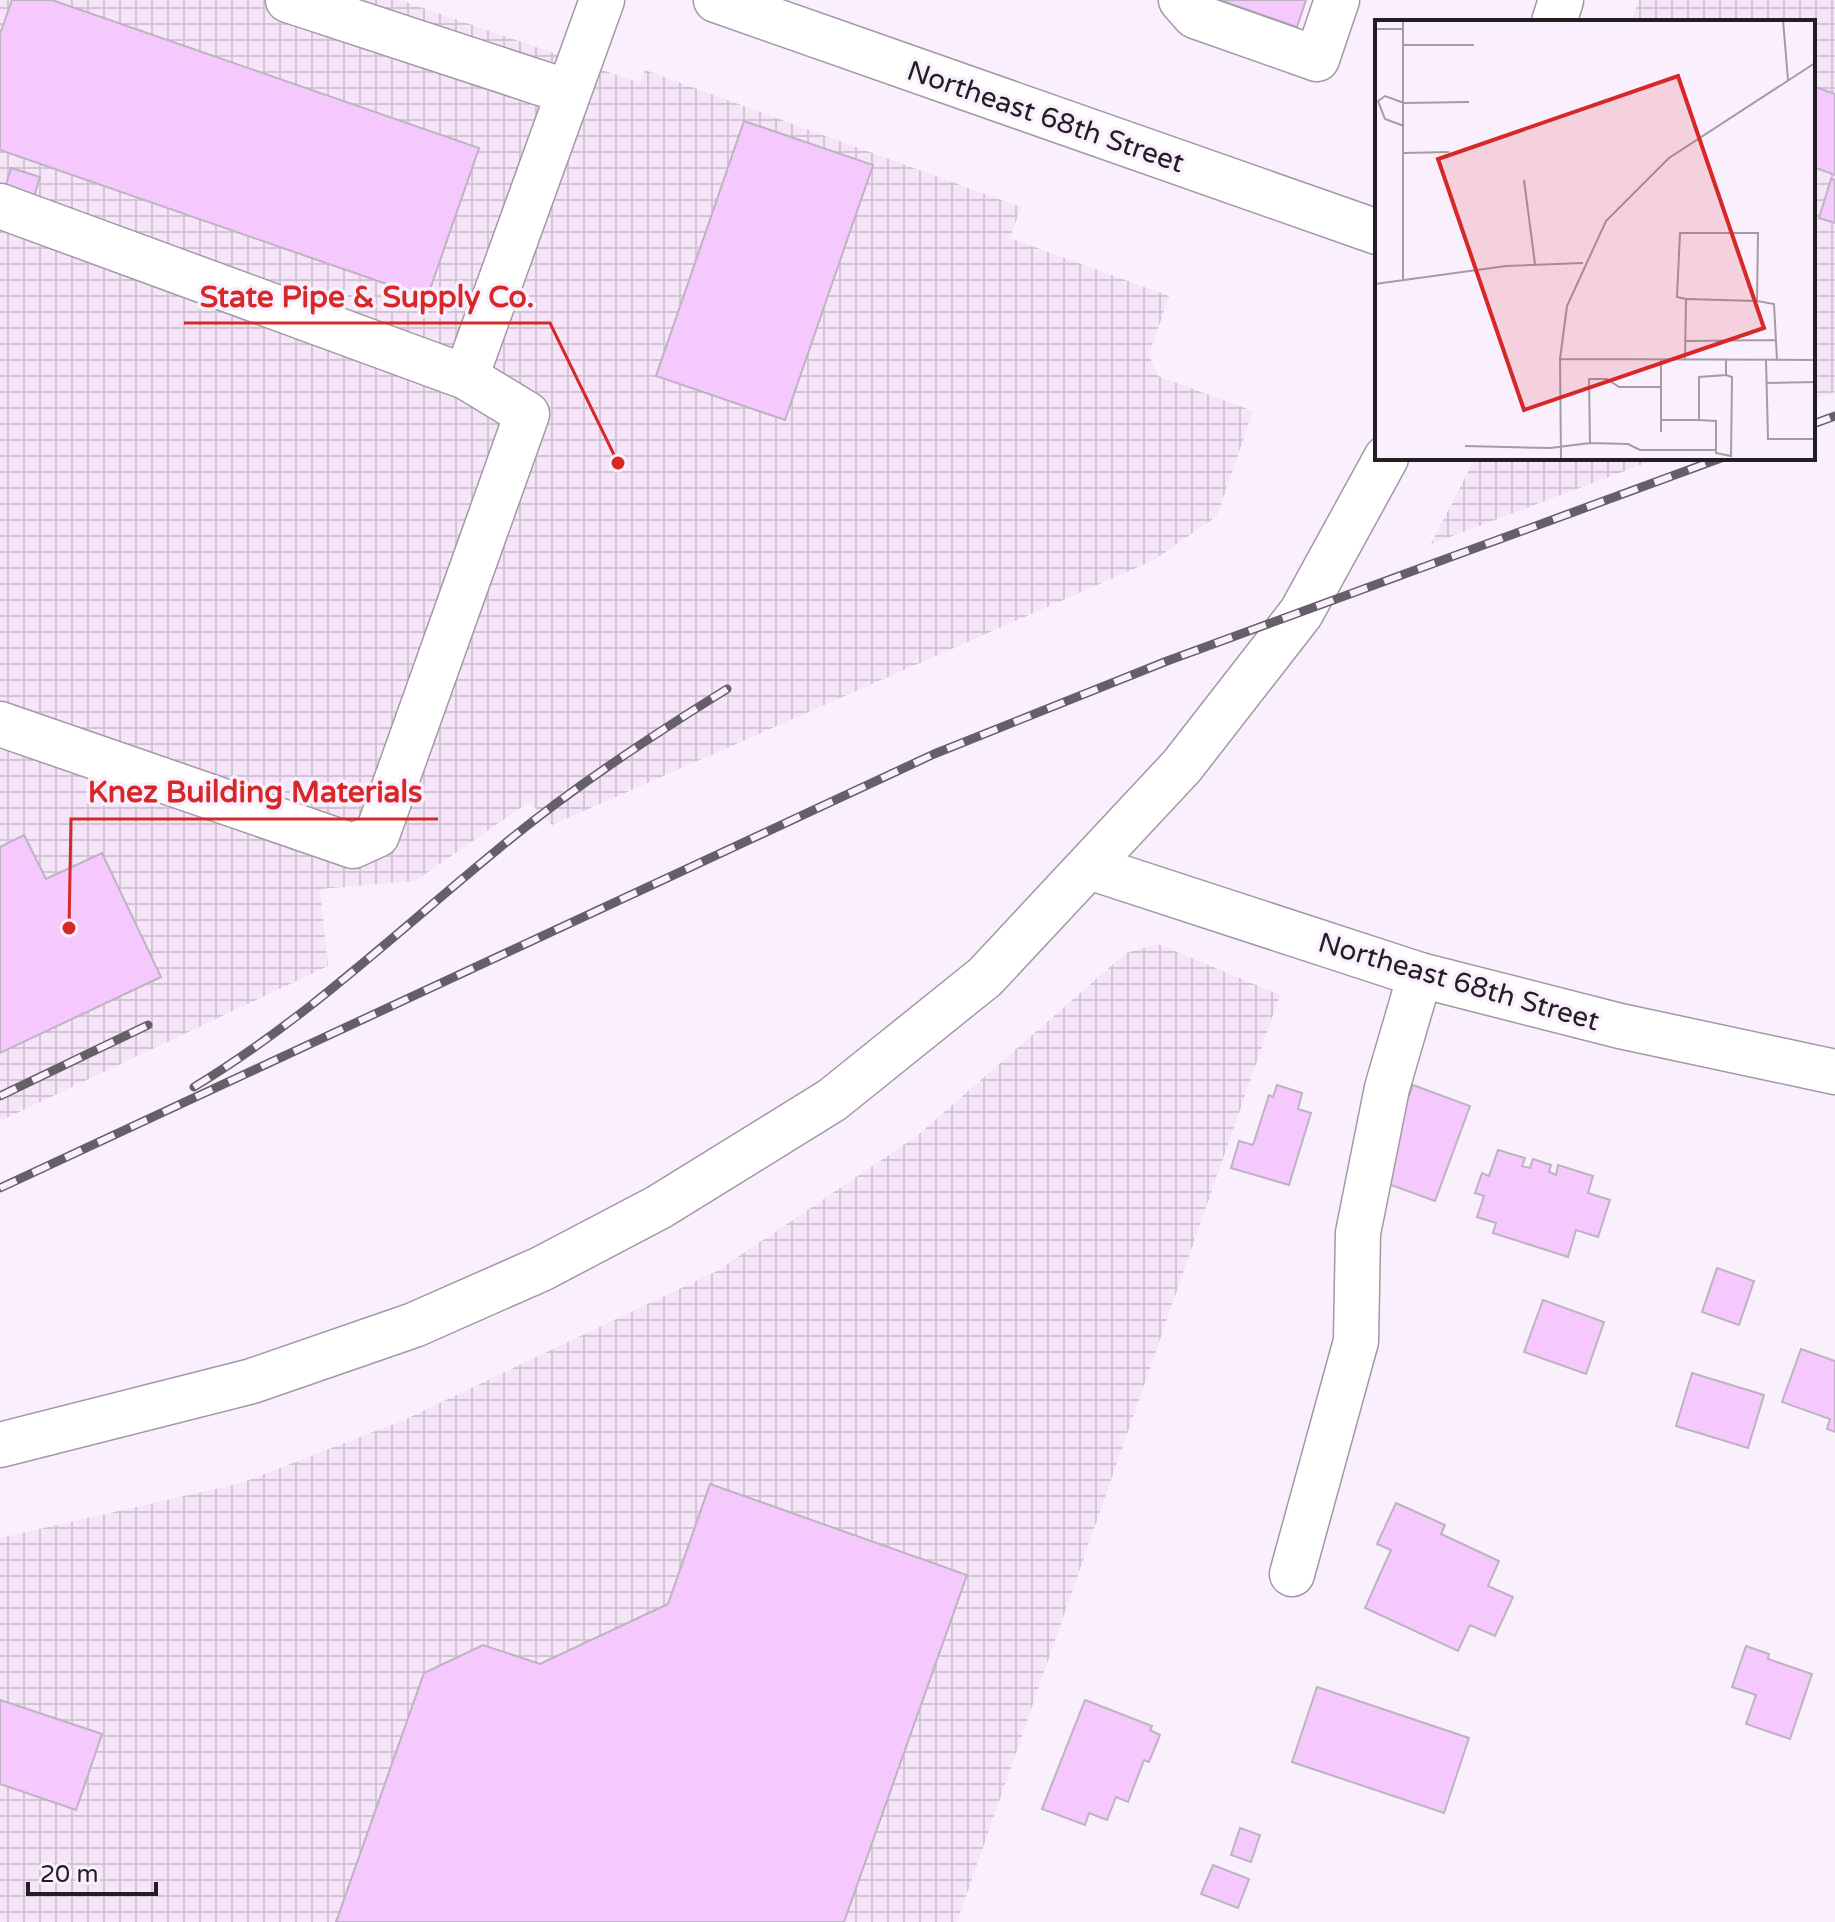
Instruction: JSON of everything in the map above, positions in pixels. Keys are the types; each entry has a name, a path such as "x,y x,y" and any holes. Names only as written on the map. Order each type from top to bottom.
{"main road":[{"path":"288,0 568,92"},
{"path":"466,377 602,0"},
{"name":"Northeast 68th Street","path":"716,0 785,12 1375,231"},
{"path":"1181,0 1195,16 1317,59 1337,0"},
{"path":"1555,20 1561,0"},
{"path":"0,206 466,377 527,414 377,835 353,846 0,724"},
{"path":"0,1445 252,1381 414,1325 541,1269 659,1207 832,1100 985,977 1182,766 1301,613 1385,460"},
{"name":"Northeast 68th Street","path":"1089,867 1420,975 1620,1026 1835,1072"},
{"path":"1292,1574 1356,1341 1358,1233 1387,1088 1420,975"}],"shaded area":[{"path":"0,0 400,0 640,83 645,70 1021,207 1010,238 1169,296 1149,355 1158,376 1253,411 1217,516 1154,560 552,825 529,802 415,881 320,889 328,966 0,1121"},
{"path":"1639,0 1835,0 1835,392 1815,399 1815,20 1632,20"},
{"path":"1474,460 1654,460 1431,544"},
{"path":"1158,944 1280,995 957,1922 0,1922 0,1538 241,1483 404,1420 717,1271 917,1136 1126,953"}],"building":[{"path":"12,0 52,0 479,148 427,298 0,150 0,34"},
{"path":"1220,0 1306,0 1297,27"},
{"path":"1815,87 1835,94 1835,175 1815,168"},
{"path":"744,121 873,165 785,420 656,376"},
{"path":"11,168 40,177 33,200 4,192"},
{"path":"1831,179 1835,180 1835,223 1819,218"},
{"path":"24,835 46,879 102,853 161,977 0,1053 0,847"},
{"path":"1277,1085 1302,1093 1298,1109 1311,1113 1289,1185 1231,1168 1239,1141 1253,1145 1269,1095 1273,1097"},
{"path":"1413,1085 1470,1106 1435,1201 1377,1180"},
{"path":"1498,1150 1525,1158 1522,1166 1530,1168 1533,1159 1551,1165 1549,1172 1556,1175 1558,1165 1593,1176 1588,1193 1610,1200 1598,1237 1576,1230 1568,1257 1493,1233 1496,1223 1477,1217 1484,1196 1475,1193 1482,1173 1489,1176"},
{"path":"1717,1268 1754,1281 1739,1325 1702,1312"},
{"path":"1543,1300 1604,1322 1586,1374 1524,1352"},
{"path":"1801,1349 1835,1361 1835,1432 1827,1429 1830,1419 1782,1402"},
{"path":"1692,1373 1764,1395 1748,1448 1676,1426"},
{"path":"710,1484 967,1575 844,1922 336,1922 424,1673 483,1645 540,1664 668,1604"},
{"path":"1396,1503 1445,1525 1441,1534 1499,1561 1488,1586 1513,1597 1495,1636 1470,1625 1458,1651 1365,1608 1391,1550 1377,1544"},
{"path":"1746,1646 1769,1654 1768,1659 1812,1674 1790,1739 1746,1724 1756,1695 1732,1687"},
{"path":"1317,1687 1469,1738 1444,1813 1292,1762"},
{"path":"0,1700 102,1734 76,1810 0,1784"},
{"path":"1085,1700 1152,1726 1150,1730 1160,1735 1149,1762 1144,1760 1128,1802 1116,1797 1107,1820 1089,1813 1085,1825 1042,1809"},
{"path":"1240,1828 1260,1835 1251,1862 1231,1855"},
{"path":"1213,1865 1249,1879 1238,1908 1201,1894"}],"railway":[{"path":"1815,423 1835,416"},
{"path":"0,1188 934,754 1167,661 1716,460"},
{"path":"194,1087 312,1004 497,850 580,786 727,689"},
{"path":"0,1096 148,1025"}],"place":[{"name":"State Pipe & Supply Co.","path":"618,463"},
{"name":"Knez Building Materials","path":"69,928"}]}
